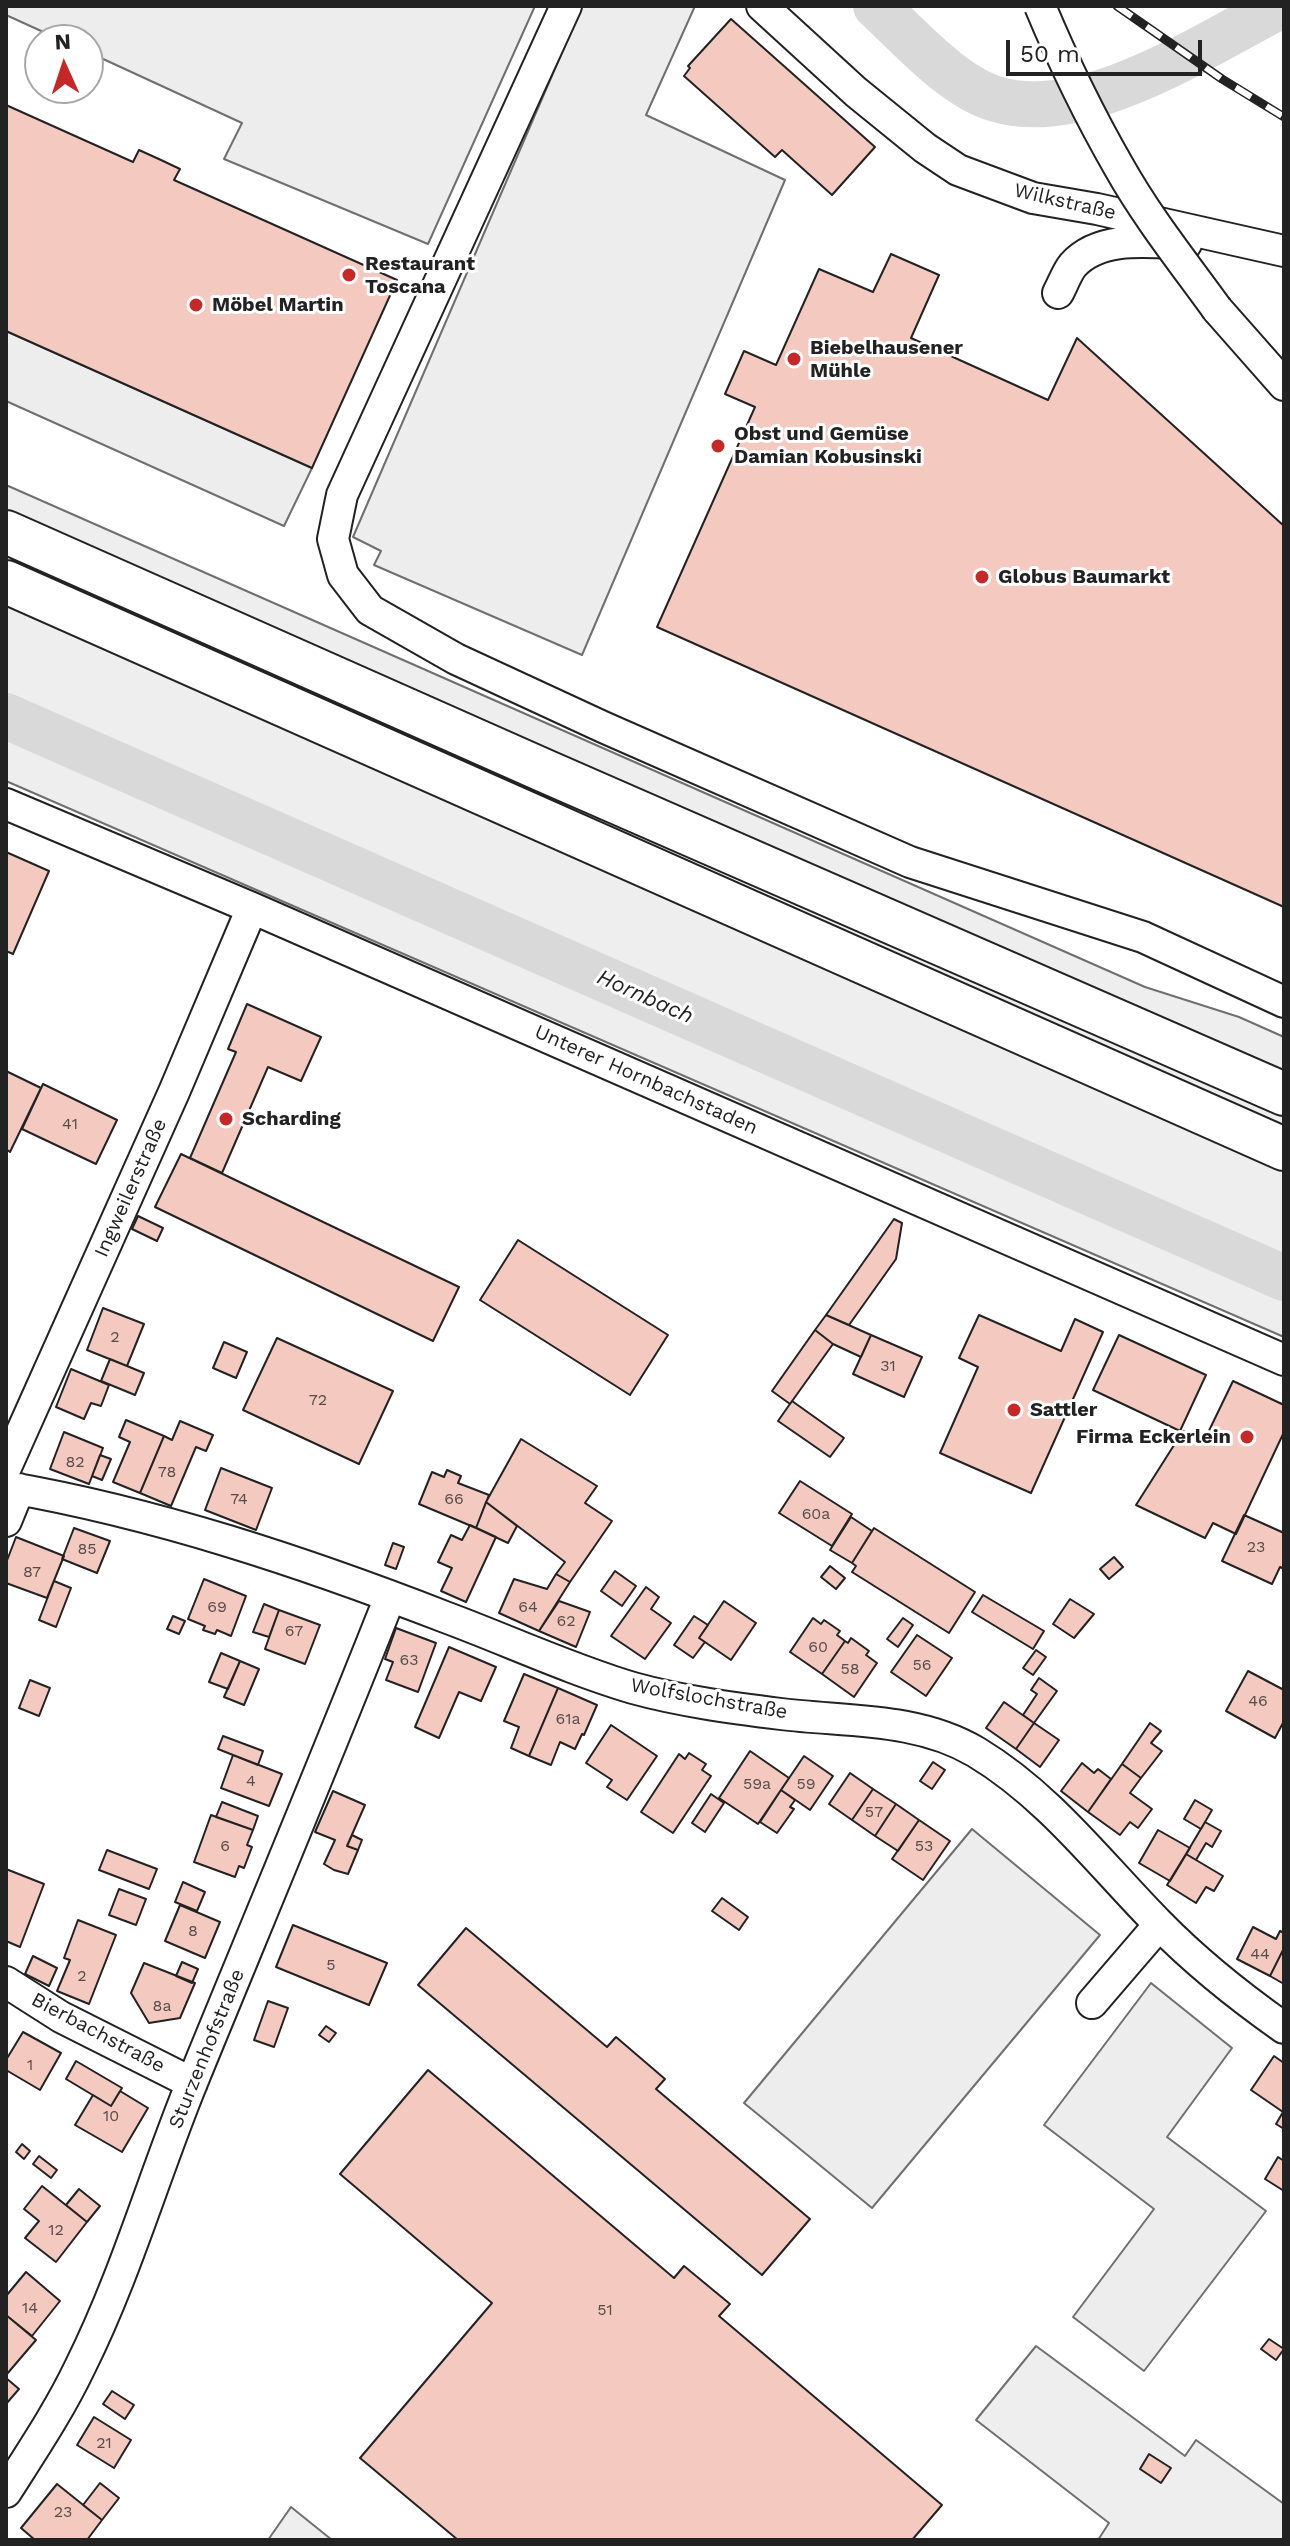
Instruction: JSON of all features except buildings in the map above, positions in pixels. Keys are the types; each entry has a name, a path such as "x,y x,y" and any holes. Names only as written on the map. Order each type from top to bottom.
{"highway":[{"path":"6,532 545,771 1273,1086"},
{"path":"6,582 1284,1149"}],"street":[{"path":"566,6 342,495 333,539 343,575 370,610 456,659 563,709 910,862 1143,937 1284,1002"},
{"name":"Wilkstraße","path":"762,6 856,92 925,148 958,170 1033,198 1097,209 1282,251"},
{"path":"1040,6 1058,49 1119,167 1155,225 1217,309 1284,385"},
{"path":"1058,293 1073,265 1100,247 1127,242 1154,242 1282,251"},
{"name":"Unterer Hornbachstaden","path":"6,804 252,908 1284,1360"},
{"name":"Ingweilerstraße","path":"6,1521 10,1481 252,908"},
{"name":"Wolfslochstraße","path":"10,1481 194,1530 390,1597 633,1688 768,1712 879,1722 929,1732 972,1750 1039,1796 1159,1925 1201,1963 1284,2028"},
{"name":"Sturzenhofstraße","path":"6,2492 81,2367 192,2083 316,1786 390,1597"},
{"path":"1092,2003 1159,1925"},
{"name":"Bierbachstraße","path":"6,1982 61,2017 192,2083"}],"shaded area":[{"path":"6,6 535,6 428,244 224,159 242,123 104,59 104,24 26,24 6,15"},
{"path":"582,6 695,6 646,115 785,180 582,655 374,565 381,551 353,537"},
{"path":"6,331 312,468 284,526 6,401"},
{"path":"6,485 1145,987 1239,1017 1284,1037 1284,1337 6,781"},
{"path":"972,1829 1100,1935 872,2208 744,2103"},
{"path":"1151,1983 1232,2048 1167,2137 1266,2211 1144,2371 1073,2317 1154,2209 1044,2125"},
{"path":"1036,2346 1185,2456 1196,2440 1284,2504 1284,2540 1098,2540 1109,2523 976,2420"},
{"path":"291,2507 332,2540 268,2540"}],"waterway":[{"path":"876,6 932,59 963,83 996,99 1030,104 1066,101 1104,92 1180,60 1280,6"},
{"name":"Hornbach","path":"6,716 1284,1278"}],"railway":[{"path":"1117,6 1222,79 1284,117"}],"place":[{"name":"Restaurant Toscana","path":"349,275"},
{"name":"Möbel Martin","path":"196,305"},
{"name":"Biebelhausener Mühle","path":"794,359"},
{"name":"Obst und Gemüse Damian Kobusinski","path":"718,446"},
{"name":"Globus Baumarkt","path":"982,577"},
{"name":"Scharding","path":"226,1119"},
{"name":"Sattler","path":"1014,1410"},
{"name":"Firma Eckerlein","path":"1247,1437"}]}
